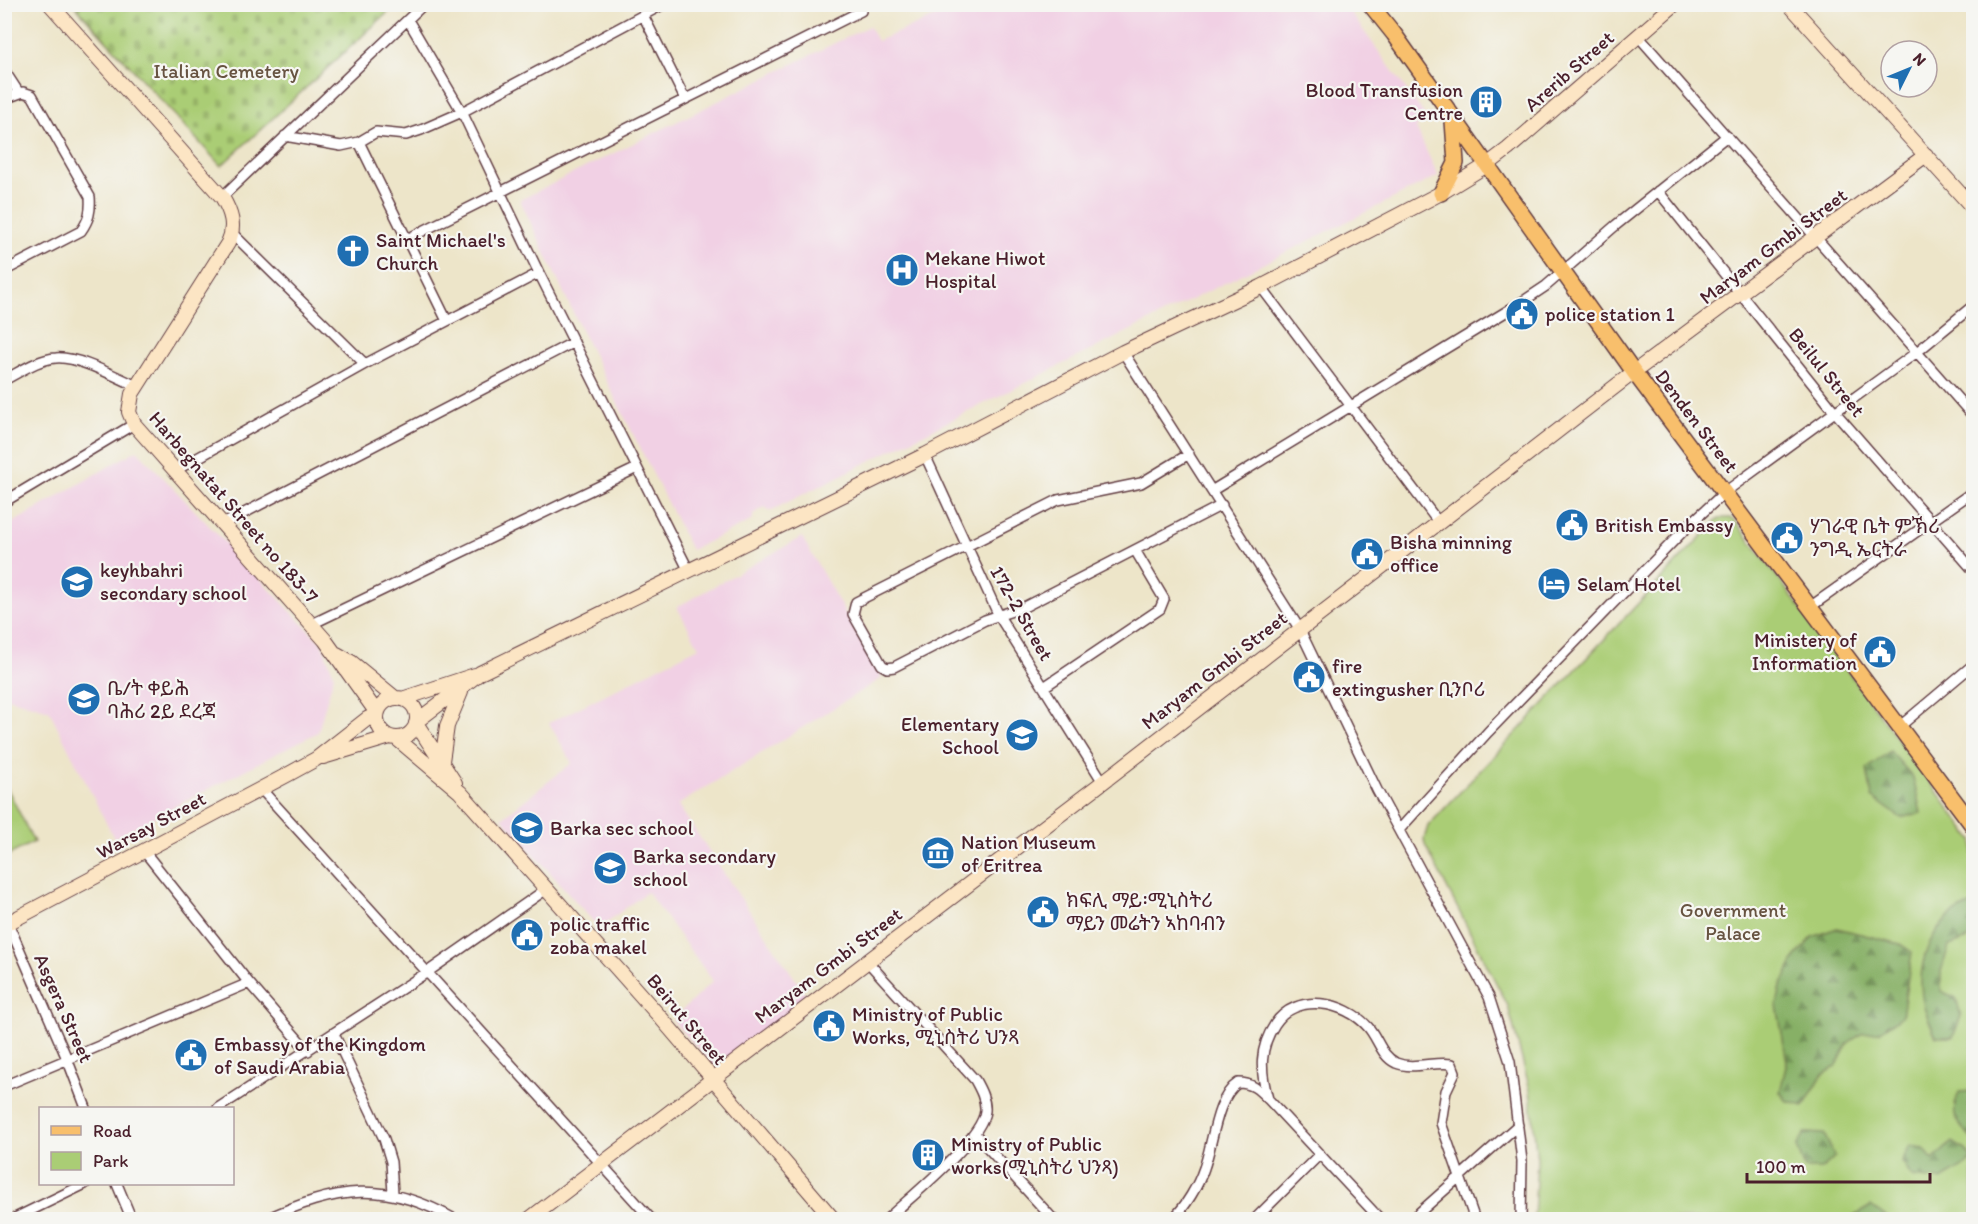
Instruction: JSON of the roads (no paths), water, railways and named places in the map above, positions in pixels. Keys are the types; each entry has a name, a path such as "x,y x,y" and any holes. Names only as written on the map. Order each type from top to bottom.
{"main road":[{"path":"50,4 222,197 229,208 232,234"},
{"name":"Denden Street","path":"1370,4 1394,34 1634,372 1974,827"},
{"name":"Denden Street","path":"1384,4 1394,34"},
{"name":"Arerib Street","path":"480,674 688,569 925,455 1123,352 1261,287 1441,193 1487,165 1675,4"},
{"path":"1789,4 1974,209"},
{"path":"1441,193 1456,163 1453,118"},
{"name":"Maryam Gmbi Street","path":"528,1220 711,1078 1103,782 1299,628 1634,372 1926,155"},
{"name":"Harbegnatat Street no 183-7","path":"232,234 136,386 129,412 134,424 337,654"},
{"path":"337,654 412,705 416,722 460,792"},
{"path":"337,654 344,668 377,714 379,728 460,792"},
{"path":"393,738 406,736 416,722 480,674"},
{"path":"377,714 387,700 480,674"},
{"path":"442,761 447,726 463,688"},
{"name":"Warsay Street","path":"6,924 316,759 367,719 377,714"},
{"name":"Warsay Street","path":"316,759 393,738"},
{"name":"Beirut Street","path":"460,792 548,888 834,1220"}],"street":[{"path":"222,197 424,4"},
{"path":"285,136 340,146 359,142 376,132 406,135 462,112 664,4"},
{"path":"407,239 498,191 861,11"},
{"path":"643,15 685,99"},
{"path":"408,20 462,112 498,191 688,569"},
{"path":"1639,37 1974,417"},
{"path":"4,70 19,93"},
{"path":"4,99 28,92 39,105 90,197 91,207 87,222 81,231 4,271"},
{"path":"1213,489 1522,302 1562,272 1727,136"},
{"path":"359,142 447,321"},
{"name":"Beilul Street","path":"1658,191 1835,412 1974,570"},
{"path":"232,234 365,364"},
{"path":"176,470 365,364 539,273"},
{"path":"1261,287 1439,523"},
{"path":"1399,830 1513,706 1688,526 1725,492 1917,352 1974,305"},
{"path":"223,524 574,342"},
{"path":"1123,352 1213,489 1299,628 1356,748 1489,997 1510,1062 1522,1161 1521,1220"},
{"path":"4,380 39,362 58,358 78,363 136,386"},
{"path":"4,502 134,424"},
{"path":"1189,454 1141,483 1058,500 856,602 853,614 882,665 887,668 976,624 1024,607 1222,505"},
{"name":"172-2 Street","path":"925,455 999,616 1103,782"},
{"path":"312,624 637,468"},
{"path":"1809,607 1974,491"},
{"path":"1044,687 1160,609 1164,599 1135,550"},
{"path":"1899,727 1974,664"},
{"path":"261,789 652,1220"},
{"path":"144,851 249,984 308,1051"},
{"path":"220,1107 426,973 548,888"},
{"name":"Asgera Street","path":"6,924 68,1060 86,1107"},
{"path":"867,961 975,1080 984,1100 985,1111 975,1135 886,1220"},
{"path":"4,1086 249,984"},
{"path":"1268,1099 1262,1077 1262,1058 1266,1037 1278,1019 1295,1006 1315,1003 1334,1006 1354,1015 1369,1028 1386,1055 1396,1062 1408,1065 1448,1063 1454,1066 1455,1072 1443,1103 1441,1123 1475,1220"},
{"path":"334,1034 384,1139 391,1162 393,1193"},
{"path":"1172,1220 1194,1189 1204,1169 1226,1095 1231,1087 1238,1083 1254,1085 1381,1220"},
{"path":"1414,1218 1518,1125"},
{"path":"975,1135 1054,1220"},
{"path":"1254,1220 1320,1154"},
{"path":"10,1220 83,1185"},
{"path":"117,1185 132,1220"},
{"path":"264,1220 300,1203 341,1194 369,1191 393,1193 419,1201 456,1220"}],"place":[{"name":"Blood Transfusion Centre","path":"1486,102"},
{"name":"Saint Michael's Church","path":"353,251"},
{"name":"Mekane Hiwot Hospital","path":"902,270"},
{"name":"police station 1","path":"1522,314"},
{"name":"British Embassy","path":"1572,525"},
{"name":"ሃገራዊ ቤት ምኽሪ ንግዲ ኤርትራ","path":"1787,538"},
{"name":"Bisha minning office","path":"1367,554"},
{"name":"keyhbahri secondary school","path":"77,582"},
{"name":"Selam Hotel","path":"1554,584"},
{"name":"Ministery of Information","path":"1880,652"},
{"name":"fire extingusher ቢንቦሪ","path":"1309,677"},
{"name":"ቤ/ት ቀይሕ ባሕሪ 2ይ ደረጃ","path":"84,699"},
{"name":"Elementary School","path":"1022,735"},
{"name":"Barka sec school","path":"527,828"},
{"name":"Nation Museum of Eritrea","path":"938,853"},
{"name":"Barka secondary school","path":"610,868"},
{"name":"ክፍሊ ማይ፡ሚኒስትሪ ማይን መሬትን ኣከባብን","path":"1043,912"},
{"name":"polic traffic zoba makel","path":"527,935"},
{"name":"Ministry of Public Works, ሚኒስትሪ ህንጻ","path":"829,1026"},
{"name":"Embassy of the Kingdom of Saudi Arabia","path":"191,1055"},
{"name":"Ministry of Public works(ሚኒስትሪ ህንጻ)","path":"928,1155"}],"park label":[{"name":"Italian Cemetery","path":"226,71"},
{"name":"Government Palace","path":"1733,922"}]}
